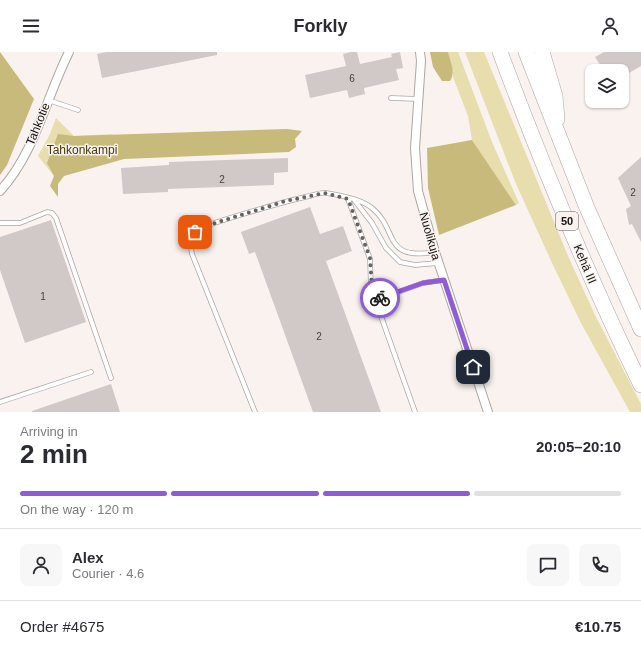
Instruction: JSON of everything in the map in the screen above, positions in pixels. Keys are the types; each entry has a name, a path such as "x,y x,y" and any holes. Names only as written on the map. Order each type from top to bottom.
{"highway":[{"path":"491,52 520,105"},
{"name":"Kehä III","path":"500,52 520,105 592,280 641,384"},
{"name":"Kehä III","path":"526,52 558,138 590,215 641,329"},
{"path":"542,52 555,96 558,138"}],"street":[{"name":"Tahkotie","path":"0,191 12,177 27,151 69,52"},
{"name":"Nuolikuja","path":"420,52 421,61 415,131 415,167 421,202 438,263 488,412"}],"lane":[{"path":"391,98 418,99"},
{"path":"48,100 78,110"},
{"path":"255,412 192,254 190,241 195,232 202,227 286,201 324,193 354,200 371,207 380,216 392,240 408,253 419,255 435,252"},
{"path":"348,199 370,258 372,288 415,412"},
{"path":"354,200 372,223 386,248 400,262 415,265 438,263"},
{"path":"0,223 20,223 47,212 52,213 56,218 111,378"},
{"path":"376,300 423,283 444,280"},
{"path":"0,402 91,372"}],"green space":[{"path":"0,52 34,99 7,165 0,175"},
{"path":"430,52 448,52 453,70 450,81 442,81 433,67"},
{"path":"448,52 458,52 492,142 519,203 516,205 472,140 468,116 453,77"},
{"path":"465,52 484,52 568,256 595,315 641,404 641,412 630,412 581,323 516,184"},
{"name":"Tahkonkampi","path":"56,118 74,136 113,134 54,176 38,156 50,134"},
{"name":"Tahkonkampi","path":"287,129 302,131 295,139 296,147 289,152 124,159 64,176 58,184 58,197 50,186 54,176 47,163 58,134 74,136"},
{"path":"472,140 516,205 439,235 428,188 427,148"}],"building":[{"path":"106,52 217,52 217,55 102,78 97,54"},
{"path":"357,52 360,64 392,57 391,54 400,52 403,68 396,69 399,80 364,88 365,94 349,98 347,90 310,98 305,75 346,66 343,54"},
{"path":"604,52 641,52 641,66 629,73 629,64 600,64 595,57"},
{"path":"641,157 641,242 632,224 629,225 626,209 631,206 618,178"},
{"path":"288,158 288,172 274,173 274,185 168,189 168,192 123,194 121,168 169,165 169,162"},
{"path":"310,207 320,234 343,226 352,251 326,261 381,412 313,412 255,252 249,254 241,232"},
{"path":"51,220 86,322 25,343 0,270 0,237"},
{"path":"111,384 120,412 32,412 32,411"}],"way so far":[{"path":"195,232 202,227 286,201 324,193 348,199 370,258 372,288 376,300 380,298"}],"route":[{"path":"380,298 423,283 444,280 473,367"}]}
